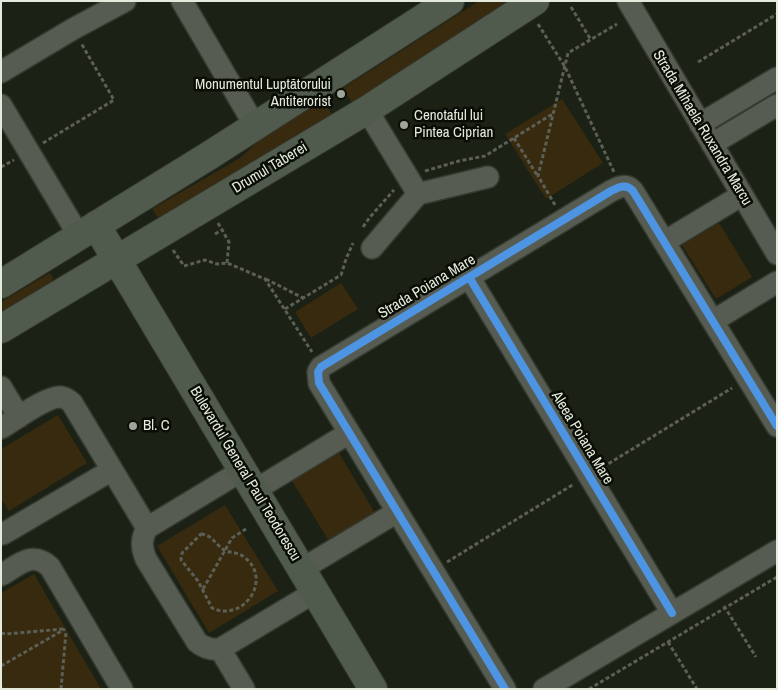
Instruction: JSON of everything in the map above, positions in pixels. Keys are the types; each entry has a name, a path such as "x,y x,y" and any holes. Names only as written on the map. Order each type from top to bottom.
{"main road":[{"path":"1,284 255,126 450,1"},
{"name":"Drumul Taberei","path":"1,329 367,110 531,4"},
{"name":"Bulevardul General Paul Teodorescu","path":"88,230 117,259 373,689"}],"street":[{"path":"1,72 73,29 125,1"},
{"path":"182,1 255,126"},
{"name":"Strada Mihaela Ruxandra Marcu","path":"628,1 777,254"},
{"path":"700,124 776,91"},
{"path":"712,144 776,91"},
{"path":"1,105 29,151 88,230"},
{"path":"367,110 418,194"},
{"path":"372,248 418,194 488,177"},
{"path":"621,186 627,186 633,191 777,426"},
{"name":"Strada Poiana Mare","path":"321,367 621,186"},
{"path":"664,242 742,195"},
{"name":"Aleea Poiana Mare","path":"469,277 664,618"},
{"path":"713,321 777,282"},
{"path":"321,367 318,372 319,382 504,689"},
{"path":"1,387 10,422 48,400 62,397 68,399 147,528"},
{"path":"349,433 147,528 142,541 142,550 146,559 197,642 207,648 220,650 397,512"},
{"path":"21,564 2,532 112,470"},
{"path":"544,689 777,551"},
{"path":"1,575 30,558 38,559 50,567 122,689"},
{"path":"220,650 244,689"}],"path":[{"path":"531,4 565,67 621,186"},
{"path":"571,7 591,40"},
{"path":"698,62 777,14"},
{"path":"538,176 568,53 617,24"},
{"path":"1,167 114,100 73,29"},
{"path":"514,138 564,220"},
{"path":"217,223 230,242 227,263"},
{"path":"215,234 222,230"},
{"path":"173,250 184,266 205,260 217,264 227,263 303,298"},
{"path":"265,279 321,367"},
{"path":"203,589 232,538 246,528"},
{"path":"201,534 211,537 225,550 238,553 250,563 256,578 255,592 251,598 238,607 222,611 212,608 203,589 181,560 182,553 201,534"},
{"path":"589,689 777,577"},
{"path":"714,588 756,657"},
{"path":"664,618 668,642 697,689"},
{"path":"1,633 66,628"},
{"path":"1,666 66,628"},
{"path":"61,689 66,628"}],"shaded area":[{"path":"479,1 514,1 352,103 343,88"},
{"path":"562,99 603,163 546,199 505,134"},
{"path":"324,100 332,115 158,218 152,209 240,158 264,136"},
{"path":"719,223 752,277 716,299 682,245"},
{"path":"51,274 52,281 1,312 1,302"},
{"path":"341,283 358,309 311,338 295,312"},
{"path":"58,415 87,463 9,511 1,499 1,449"},
{"path":"339,453 375,513 329,541 292,481"},
{"path":"225,505 278,591 209,633 157,546"},
{"path":"34,574 101,689 1,689 1,593"}],"cycle path":[{"path":"505,689 319,383 318,372 321,367 611,191 625,186 633,191 777,426"},
{"path":"469,277 672,613"}],"place":[{"name":"Monumentul Luptătorului Antiterorist","path":"341,94"},
{"name":"Cenotaful lui Pintea Ciprian","path":"404,125"},
{"name":"Bl. C","path":"133,426"}]}
